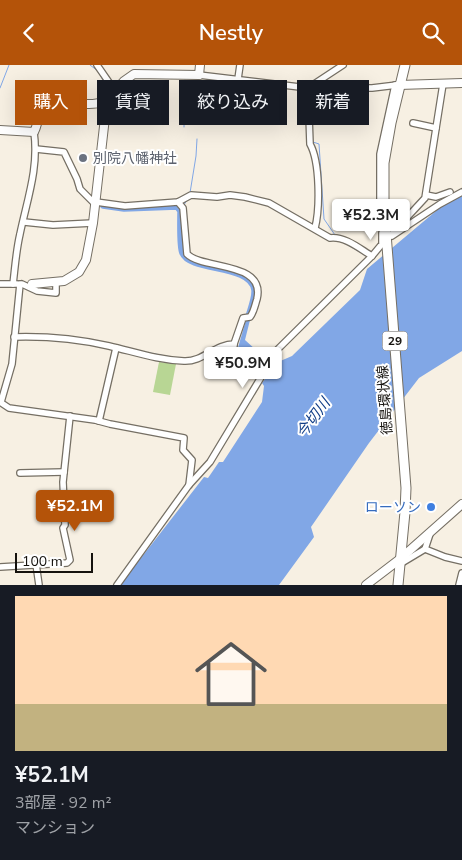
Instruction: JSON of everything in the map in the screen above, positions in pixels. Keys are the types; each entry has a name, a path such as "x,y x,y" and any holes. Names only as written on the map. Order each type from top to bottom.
{"main road":[{"name":"徳島環状線","path":"398,585 406,488 384,208 384,163 397,85 405,65"}],"street":[{"path":"97,65 107,80"},
{"path":"199,75 200,65"},
{"path":"238,79 240,65"},
{"path":"320,80 343,65"},
{"path":"125,80 134,74 199,75 297,87"},
{"path":"369,88 462,83"},
{"path":"387,239 426,198 443,84"},
{"path":"118,585 189,485 210,462 266,369 276,357 275,352 382,245 379,193 380,154 397,85"},
{"path":"97,103 51,105 42,112 34,132 36,149 33,181 20,234 12,364 0,402 9,408 70,416 184,437 183,450 192,460 189,485"},
{"path":"413,123 436,128"},
{"path":"0,284 56,283 70,278 83,267 88,253 93,223 104,125"},
{"path":"309,125 310,144 315,152 317,166 319,208 315,228"},
{"path":"0,130 34,132"},
{"path":"36,149 64,152 80,189 96,203 124,206 181,205 190,195 217,197 230,195 255,199 268,203 330,238 337,237 344,240 372,256"},
{"path":"387,239 401,232 462,191"},
{"path":"426,195 436,197 450,192"},
{"path":"181,205 186,254 192,259 210,262 242,272 253,279 258,290 253,313 243,318 234,345 233,358 245,368 259,364 266,369"},
{"path":"24,222 53,225 93,223"},
{"path":"18,284 37,291 56,293 56,283"},
{"path":"14,337 59,337 116,348 156,359 186,361 194,361 227,344 234,345"},
{"path":"100,421 116,348"},
{"path":"0,567 67,563 70,560 63,528 65,525 64,472 70,416"},
{"path":"20,473 64,472"},
{"path":"400,562 462,504"},
{"path":"366,585 400,562 425,549 431,532"},
{"path":"425,549 462,561"},
{"path":"36,564 39,585"},
{"path":"459,585 462,573"}],"green space":[{"path":"159,362 176,364 170,395 153,392"}],"water":[{"name":"今切川","path":"462,196 462,351 419,378 369,443 311,527 314,537 279,585 120,585 204,477 208,478 219,462 223,462 262,402 264,386 262,383 278,362 292,356 360,290 367,269 442,206"},
{"path":"246,320 250,320 245,340 265,358 262,362 254,361 239,349 241,353 237,351"}],"waterway":[{"path":"0,88 9,65"},
{"path":"90,65 98,71 103,80"},
{"path":"190,193 197,139"},
{"path":"313,142 319,144 324,219 335,235"},
{"path":"183,206 188,199"},
{"path":"103,206 124,209 177,207 180,211 181,250 187,259 196,264 232,272 250,282 254,293 247,320"},
{"path":"341,241 365,255"},
{"path":"54,335 73,337"},
{"path":"150,353 176,358"}],"place":[{"name":"別院八幡神社","path":"83,158"},
{"name":"ローソン","path":"431,507"}]}
